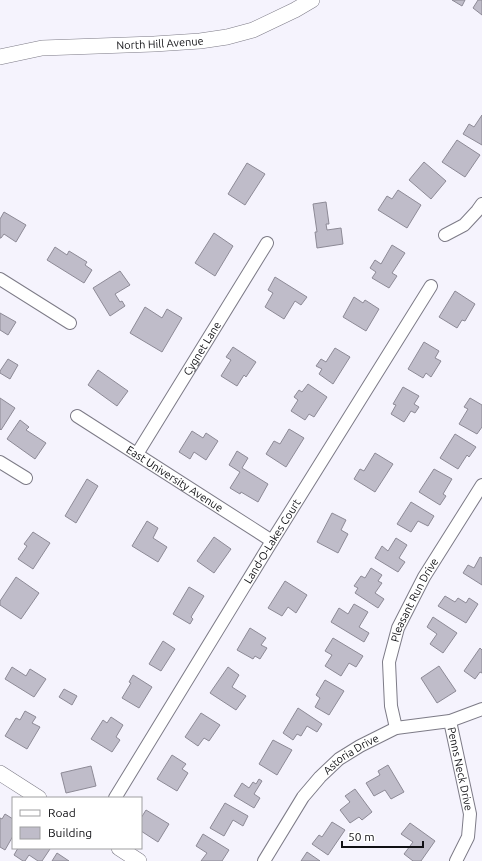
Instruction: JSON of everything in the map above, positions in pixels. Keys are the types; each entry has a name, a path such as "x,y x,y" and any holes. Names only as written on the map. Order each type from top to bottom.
{"street":[{"name":"North Hill Avenue","path":"0,57 42,48 154,44 200,41 227,37 253,30 295,10 312,0"},
{"path":"445,235 464,225 482,204"},
{"name":"Cygnet Lane","path":"137,454 267,243"},
{"path":"0,279 70,323"},
{"name":"Land-O-Lakes Court","path":"116,797 272,541 432,286"},
{"name":"East University Avenue","path":"77,416 272,541"},
{"path":"0,462 26,478"},
{"name":"Pleasant Run Drive","path":"396,728 391,706 389,662 398,628 424,577 482,485"},
{"name":"Astoria Drive","path":"264,861 303,797 320,777 339,759 360,746 396,728 450,721 482,709"},
{"name":"Penns Neck Drive","path":"450,721 470,814 468,837 456,861"},
{"path":"0,773 37,797"},
{"path":"121,849 139,861"}],"building":[{"path":"452,0 465,0 462,6"},
{"path":"478,0 482,0 482,15 473,8"},
{"path":"482,115 482,145 463,134 469,124 474,127"},
{"path":"457,140 480,155 465,177 442,162"},
{"path":"424,162 446,181 431,199 409,180"},
{"path":"247,163 265,174 245,205 228,194"},
{"path":"398,190 421,205 407,228 378,210 387,196 392,199"},
{"path":"326,202 329,224 326,224 327,230 341,228 343,244 317,248 315,232 317,232 313,204"},
{"path":"4,212 26,225 16,242 4,234 0,238 0,219"},
{"path":"214,233 233,246 215,276 195,263"},
{"path":"392,245 405,253 392,273 397,276 389,288 372,278 376,272 370,268 375,260 381,264"},
{"path":"55,247 67,255 69,251 87,262 85,265 92,270 84,283 47,260"},
{"path":"120,271 130,285 115,294 120,302 122,301 125,306 110,316 93,288"},
{"path":"275,277 307,297 301,305 295,301 284,319 265,307 273,293 268,290"},
{"path":"455,291 475,304 465,321 462,320 457,328 439,317"},
{"path":"354,297 363,303 365,300 379,309 366,331 343,317"},
{"path":"145,307 162,318 167,309 182,318 162,352 130,333"},
{"path":"0,313 16,322 8,335 0,330"},
{"path":"424,342 439,351 435,358 441,361 431,377 426,373 423,378 408,369"},
{"path":"233,347 256,362 246,377 244,375 237,386 221,376 231,360 226,357"},
{"path":"335,348 350,357 333,384 319,374 322,369 316,366 321,359 326,362"},
{"path":"8,359 18,365 10,379 0,373"},
{"path":"98,370 128,391 117,406 88,385"},
{"path":"308,384 327,397 314,417 309,414 305,420 291,411 298,400 294,397 299,390 302,392"},
{"path":"403,387 419,396 414,404 419,407 415,413 411,411 404,422 391,414 396,405 393,404"},
{"path":"0,398 15,408 1,430 0,429"},
{"path":"470,398 482,405 482,427 477,434 459,424 468,409 464,407"},
{"path":"20,420 29,427 26,430 46,443 35,459 7,439"},
{"path":"289,429 304,438 286,467 266,454 274,441 280,444"},
{"path":"192,431 203,438 206,433 218,441 206,460 194,452 190,459 179,452"},
{"path":"455,434 476,447 469,457 467,455 458,469 440,458"},
{"path":"237,451 248,458 242,468 268,484 258,502 241,492 240,494 230,488 240,472 229,465"},
{"path":"375,453 393,464 375,492 354,479 360,469 364,471"},
{"path":"434,469 452,479 443,494 446,496 440,505 419,492"},
{"path":"87,479 98,486 76,523 65,516"},
{"path":"411,502 434,516 428,526 418,521 411,532 397,524"},
{"path":"332,513 346,520 341,530 348,534 338,553 317,542"},
{"path":"147,521 158,528 153,538 167,547 158,562 132,546"},
{"path":"33,532 50,543 33,569 18,559 27,546 24,544"},
{"path":"214,537 231,549 214,573 197,561"},
{"path":"396,538 407,545 399,558 405,562 398,572 375,558 382,546 388,551"},
{"path":"480,557 482,558 482,585 463,573 468,565 474,568"},
{"path":"371,568 382,575 378,581 382,583 375,593 384,599 378,608 355,593 358,588 354,586 361,576 365,578"},
{"path":"16,577 39,593 21,619 0,605 0,601"},
{"path":"285,581 307,595 296,613 288,607 282,616 268,608"},
{"path":"189,587 204,596 191,617 193,619 190,624 173,614"},
{"path":"445,596 455,602 458,598 466,603 469,598 478,604 466,623 438,606"},
{"path":"354,604 368,612 359,627 369,633 364,642 331,622 339,608 348,614"},
{"path":"433,617 457,633 443,653 430,644 437,634 427,627"},
{"path":"250,628 266,638 261,645 267,648 260,659 255,656 253,659 237,650"},
{"path":"333,638 363,656 356,667 349,663 341,676 325,666 332,655 325,651"},
{"path":"163,641 175,649 161,671 149,664"},
{"path":"480,648 482,650 482,673 480,672 475,679 464,671"},
{"path":"439,666 456,691 437,703 421,678"},
{"path":"12,667 26,676 30,669 46,679 34,697 5,679"},
{"path":"228,667 239,675 232,687 246,696 236,710 210,693"},
{"path":"133,675 152,687 139,708 122,698 131,683 129,682"},
{"path":"325,680 344,691 329,715 315,707 320,698 316,695"},
{"path":"64,689 77,696 72,705 59,697"},
{"path":"298,708 322,724 317,732 307,726 301,736 297,734 293,740 283,733"},
{"path":"25,711 36,717 32,723 40,727 27,749 5,736 16,718 20,720"},
{"path":"201,713 220,725 209,741 204,738 198,746 185,737"},
{"path":"111,717 123,725 116,737 120,740 112,752 91,739 103,720 107,723"},
{"path":"273,740 292,750 277,775 259,764"},
{"path":"172,755 186,764 182,769 188,773 177,791 157,779"},
{"path":"388,765 404,792 391,799 385,790 374,796 366,783 380,775 378,771"},
{"path":"91,766 96,786 66,793 61,773"},
{"path":"259,779 262,781 254,794 260,798 254,808 234,796 242,783 249,788 253,782 256,784"},
{"path":"355,789 372,812 362,820 359,817 350,823 340,810 350,802 345,796"},
{"path":"225,803 248,816 243,826 233,820 224,836 210,828"},
{"path":"146,810 169,824 158,842 142,832 142,816"},
{"path":"5,814 12,818 12,838 5,850 0,847 0,818 2,819"},
{"path":"332,822 345,830 328,855 312,844 319,835 322,837"},
{"path":"410,823 435,841 421,861 413,861 404,854 413,842 401,834"},
{"path":"203,834 229,850 222,861 201,861 207,853 196,846"},
{"path":"17,849 50,849 42,861 38,861 29,855 25,861 23,861 14,855"},
{"path":"307,852 320,861 301,861"},
{"path":"57,853 69,861 52,861"}]}
